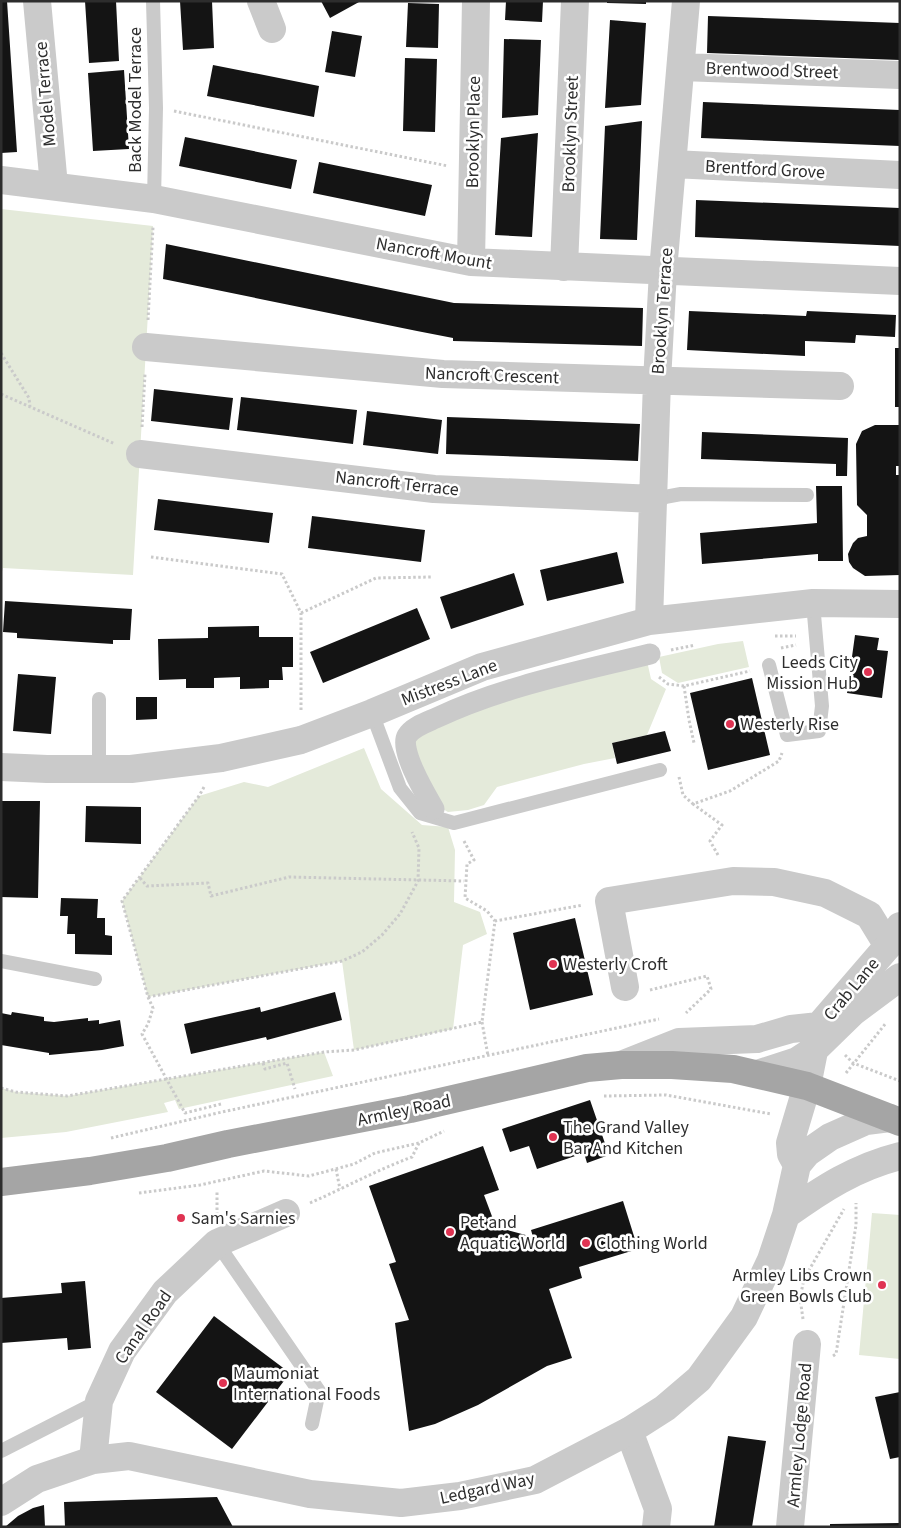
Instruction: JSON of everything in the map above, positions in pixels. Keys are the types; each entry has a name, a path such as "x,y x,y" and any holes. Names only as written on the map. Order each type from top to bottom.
{"main road":[{"name":"Armley Road","path":"1,1182 90,1171 168,1158 228,1144 392,1113 587,1068 621,1065 724,1068 757,1074 807,1086 895,1120"}],"street":[{"name":"Model Terrace","path":"37,1 54,186"},
{"path":"260,1 272,29"},
{"name":"Brooklyn Place","path":"471,262 476,1"},
{"name":"Brooklyn Street","path":"564,267 575,1"},
{"name":"Brooklyn Terrace","path":"649,621 657,381 663,271 686,1"},
{"name":"Brentwood Street","path":"681,67 900,75"},
{"name":"Brentford Grove","path":"673,164 900,175"},
{"name":"Nancroft Mount","path":"1,180 154,199 471,262 900,281"},
{"name":"Nancroft Crescent","path":"146,347 443,374 840,386"},
{"name":"Nancroft Terrace","path":"140,454 434,488 654,499"},
{"name":"Mistress Lane","path":"1,767 131,769 221,758 302,740 372,713 482,666 649,621 813,603 900,604"},
{"path":"434,809 425,794 405,745 407,735 418,727 455,709 496,694 543,680 650,654"},
{"path":"625,987 609,900 733,881 774,882 825,893 868,915 894,936 888,958 899,978 817,1038 797,1061 757,1074"},
{"name":"Crab Lane","path":"807,1086 817,1038 894,936"},
{"path":"621,1065 679,1042 757,1039 791,1029 817,1038"},
{"name":"Ledgard Way","path":"93,1460 129,1456 310,1494 401,1503 460,1496 535,1480 629,1431 665,1408 699,1379 744,1317 771,1260 786,1215 797,1165 790,1154 790,1142 807,1086"},
{"path":"797,1165 807,1153 830,1137 866,1122 895,1120"},
{"path":"786,1215 819,1191 850,1173 877,1162 900,1156"},
{"name":"Canal Road","path":"93,1460 99,1401 122,1351 166,1292 216,1243 286,1213"},
{"name":"Armley Lodge Road","path":"790,1527 806,1356"},
{"path":"629,1431 658,1509 656,1527"},
{"path":"1,1502 37,1479 93,1460"}],"lane":[{"name":"Back Model Terrace","path":"153,1 156,108 154,199"},
{"path":"654,499 681,494 807,495"},
{"path":"763,667 788,735 819,730 822,706 813,603"},
{"path":"98,769 99,699"},
{"path":"372,713 400,788 420,813 454,823 660,770"},
{"path":"1,961 95,979"},
{"path":"216,1243 319,1391 312,1424"},
{"path":"1,1451 99,1401"}],"path":[{"path":"156,108 473,171"},
{"path":"1,353 29,398 30,407"},
{"path":"1,394 140,454"},
{"path":"151,557 282,574 301,613 302,740"},
{"path":"301,613 376,578 432,577"},
{"path":"771,636 796,636 802,638"},
{"path":"780,648 798,644"},
{"path":"697,645 650,654 655,671 660,678 668,684 684,686 763,667"},
{"path":"684,686 694,742"},
{"path":"221,758 199,796 122,901 153,1008 148,1024 142,1034 186,1113 221,1104"},
{"path":"693,804 730,791 771,767"},
{"path":"679,776 683,795 722,825 710,841"},
{"path":"148,996 342,961 362,952 382,935 400,914 418,880 419,848 407,820 400,788"},
{"path":"454,823 474,860 466,864 464,898 487,911 494,922 482,1022 488,1056"},
{"path":"140,878 147,886 208,884 211,896 289,877 464,881"},
{"path":"494,922 609,900"},
{"path":"625,987 647,991 707,976 711,990 686,1013 694,1014"},
{"path":"102,1140 222,1112 667,1017"},
{"path":"889,1019 853,1064 900,1081"},
{"path":"1,1088 16,1092 67,1096 324,1052 354,1050 482,1022"},
{"path":"263,1063 265,1069 287,1063 295,1089"},
{"path":"602,1096 666,1096 775,1115"},
{"path":"135,1193 200,1185 264,1170 309,1176 354,1164 375,1153 419,1143 445,1131"},
{"path":"286,1213 340,1190 379,1170 412,1157 419,1143"},
{"path":"336,1169 340,1190"},
{"path":"846,1206 804,1279 800,1298 806,1356 836,1354 856,1225 856,1198"}],"green space":[{"path":"1,209 153,226 133,575 3,568 1,575"},
{"path":"743,641 749,667 678,683 662,673 659,657 718,644"},
{"path":"647,661 651,679 666,689 647,735 612,743 615,758 584,764 497,787 484,805 468,810 448,812 434,804 410,740 469,708"},
{"path":"364,748 381,789 422,825 448,827 455,850 454,902 480,912 487,934 463,945 453,1029 354,1050 342,961 148,997 122,901 199,796 244,782 268,787"},
{"path":"324,1052 333,1076 179,1109 175,1100 164,1103 168,1112 66,1132 1,1138 1,1088 16,1092 67,1096"},
{"name":"Armley Libs Crown Green Bowls Club","path":"872,1213 900,1215 900,1359 859,1355"}],"building":[{"path":"1,1 7,1 17,152 1,153"},
{"path":"85,1 116,1 119,61 89,63"},
{"path":"180,1 212,1 214,48 183,50"},
{"path":"321,1 359,1 359,2 330,18"},
{"path":"506,1 543,1 542,22 505,20"},
{"path":"607,1 646,1 646,4 607,3"},
{"path":"408,3 439,4 438,48 406,47"},
{"path":"708,16 900,23 900,60 707,53"},
{"path":"610,20 646,23 641,105 605,108"},
{"path":"332,31 362,36 355,77 325,72"},
{"path":"504,39 541,40 538,115 502,118"},
{"path":"405,58 437,59 435,132 403,131"},
{"path":"213,65 319,86 314,117 207,96"},
{"path":"124,70 129,149 93,151 88,73"},
{"path":"703,102 900,110 900,146 701,138"},
{"path":"642,121 637,240 600,239 605,126"},
{"path":"538,133 532,237 495,235 501,138"},
{"path":"185,137 297,160 291,189 179,166"},
{"path":"319,162 432,185 425,216 313,193"},
{"path":"696,200 900,208 900,246 695,237"},
{"path":"166,244 454,303 643,308 642,346 453,341 453,338 163,279"},
{"path":"689,311 806,316 807,311 896,315 895,337 856,335 855,343 805,341 805,356 687,350"},
{"path":"895,348 900,348 900,407 895,407"},
{"path":"154,389 233,398 229,430 151,421"},
{"path":"241,397 357,410 353,444 237,430"},
{"path":"367,411 442,420 438,454 363,445"},
{"path":"447,417 640,424 638,461 446,454"},
{"path":"875,425 900,425 900,466 896,466 896,475 900,475 900,575 865,576 853,568 849,562 848,554 853,543 858,538 867,536 867,515 857,505 856,444 862,431"},
{"path":"702,432 848,438 847,476 836,476 836,464 701,459"},
{"path":"816,486 842,486 843,561 818,561 818,554 702,564 700,533 817,523"},
{"path":"158,499 273,513 269,543 154,530"},
{"path":"312,516 425,530 421,562 308,548"},
{"path":"617,552 624,583 547,601 540,570"},
{"path":"514,573 524,605 451,629 440,597"},
{"path":"5,601 132,609 130,640 113,640 113,644 17,638 17,633 3,632"},
{"path":"417,608 430,639 323,683 310,652"},
{"path":"259,626 259,637 293,637 293,667 282,667 283,680 269,680 269,688 240,689 240,677 214,678 214,688 186,688 186,679 159,680 158,639 208,638 208,627"},
{"name":"Leeds City Mission Hub","path":"855,635 879,638 877,650 888,651 882,698 847,693"},
{"path":"18,674 56,677 51,734 13,731"},
{"name":"Westerly Rise","path":"752,678 770,755 708,770 690,693"},
{"path":"136,697 157,697 157,719 136,720"},
{"path":"665,731 671,751 617,764 612,743"},
{"path":"2,801 40,801 38,898 1,897"},
{"path":"86,806 141,807 141,844 85,842"},
{"path":"61,898 98,899 97,918 105,918 105,935 112,936 112,955 75,954 75,934 67,934 68,916 60,916"},
{"name":"Westerly Croft","path":"575,918 593,995 530,1010 513,933"},
{"path":"335,992 342,1020 267,1040 266,1037 191,1054 184,1024 260,1007 261,1012"},
{"path":"12,1012 44,1017 44,1021 54,1022 88,1018 88,1021 99,1020 99,1024 120,1020 124,1046 49,1055 49,1053 1,1045 1,1013 11,1015"},
{"name":"The Grand Valley Bar And Kitchen","path":"590,1100 609,1155 587,1163 584,1153 537,1169 529,1146 510,1152 502,1129"},
{"path":"483,1146 499,1190 484,1195 496,1227 533,1237 531,1230 623,1201 638,1249 579,1267 582,1278 549,1289 572,1358 547,1366 478,1405 435,1424 409,1431 395,1323 409,1320 389,1264 396,1262 369,1186"},
{"path":"85,1281 91,1348 68,1350 67,1338 1,1343 1,1298 62,1293 61,1283"},
{"name":"Maumoniat International Foods","path":"214,1316 290,1373 232,1449 156,1392"},
{"path":"900,1392 900,1457 890,1459 875,1397"},
{"path":"728,1436 766,1441 752,1527 714,1527"},
{"path":"217,1497 233,1527 65,1527 64,1502"},
{"path":"44,1505 45,1527 5,1527 18,1516 33,1508"},
{"path":"899,1523 899,1527 830,1527 830,1524"}],"place":[{"name":"Leeds City Mission Hub","path":"868,672"},
{"name":"Westerly Rise","path":"730,724"},
{"name":"Westerly Croft","path":"553,964"},
{"name":"The Grand Valley Bar And Kitchen","path":"553,1137"},
{"name":"Sam's Sarnies","path":"181,1218"},
{"name":"Pet and Aquatic World","path":"450,1232"},
{"name":"Clothing World","path":"586,1243"},
{"name":"Armley Libs Crown Green Bowls Club","path":"882,1285"},
{"name":"Maumoniat International Foods","path":"223,1383"}]}
